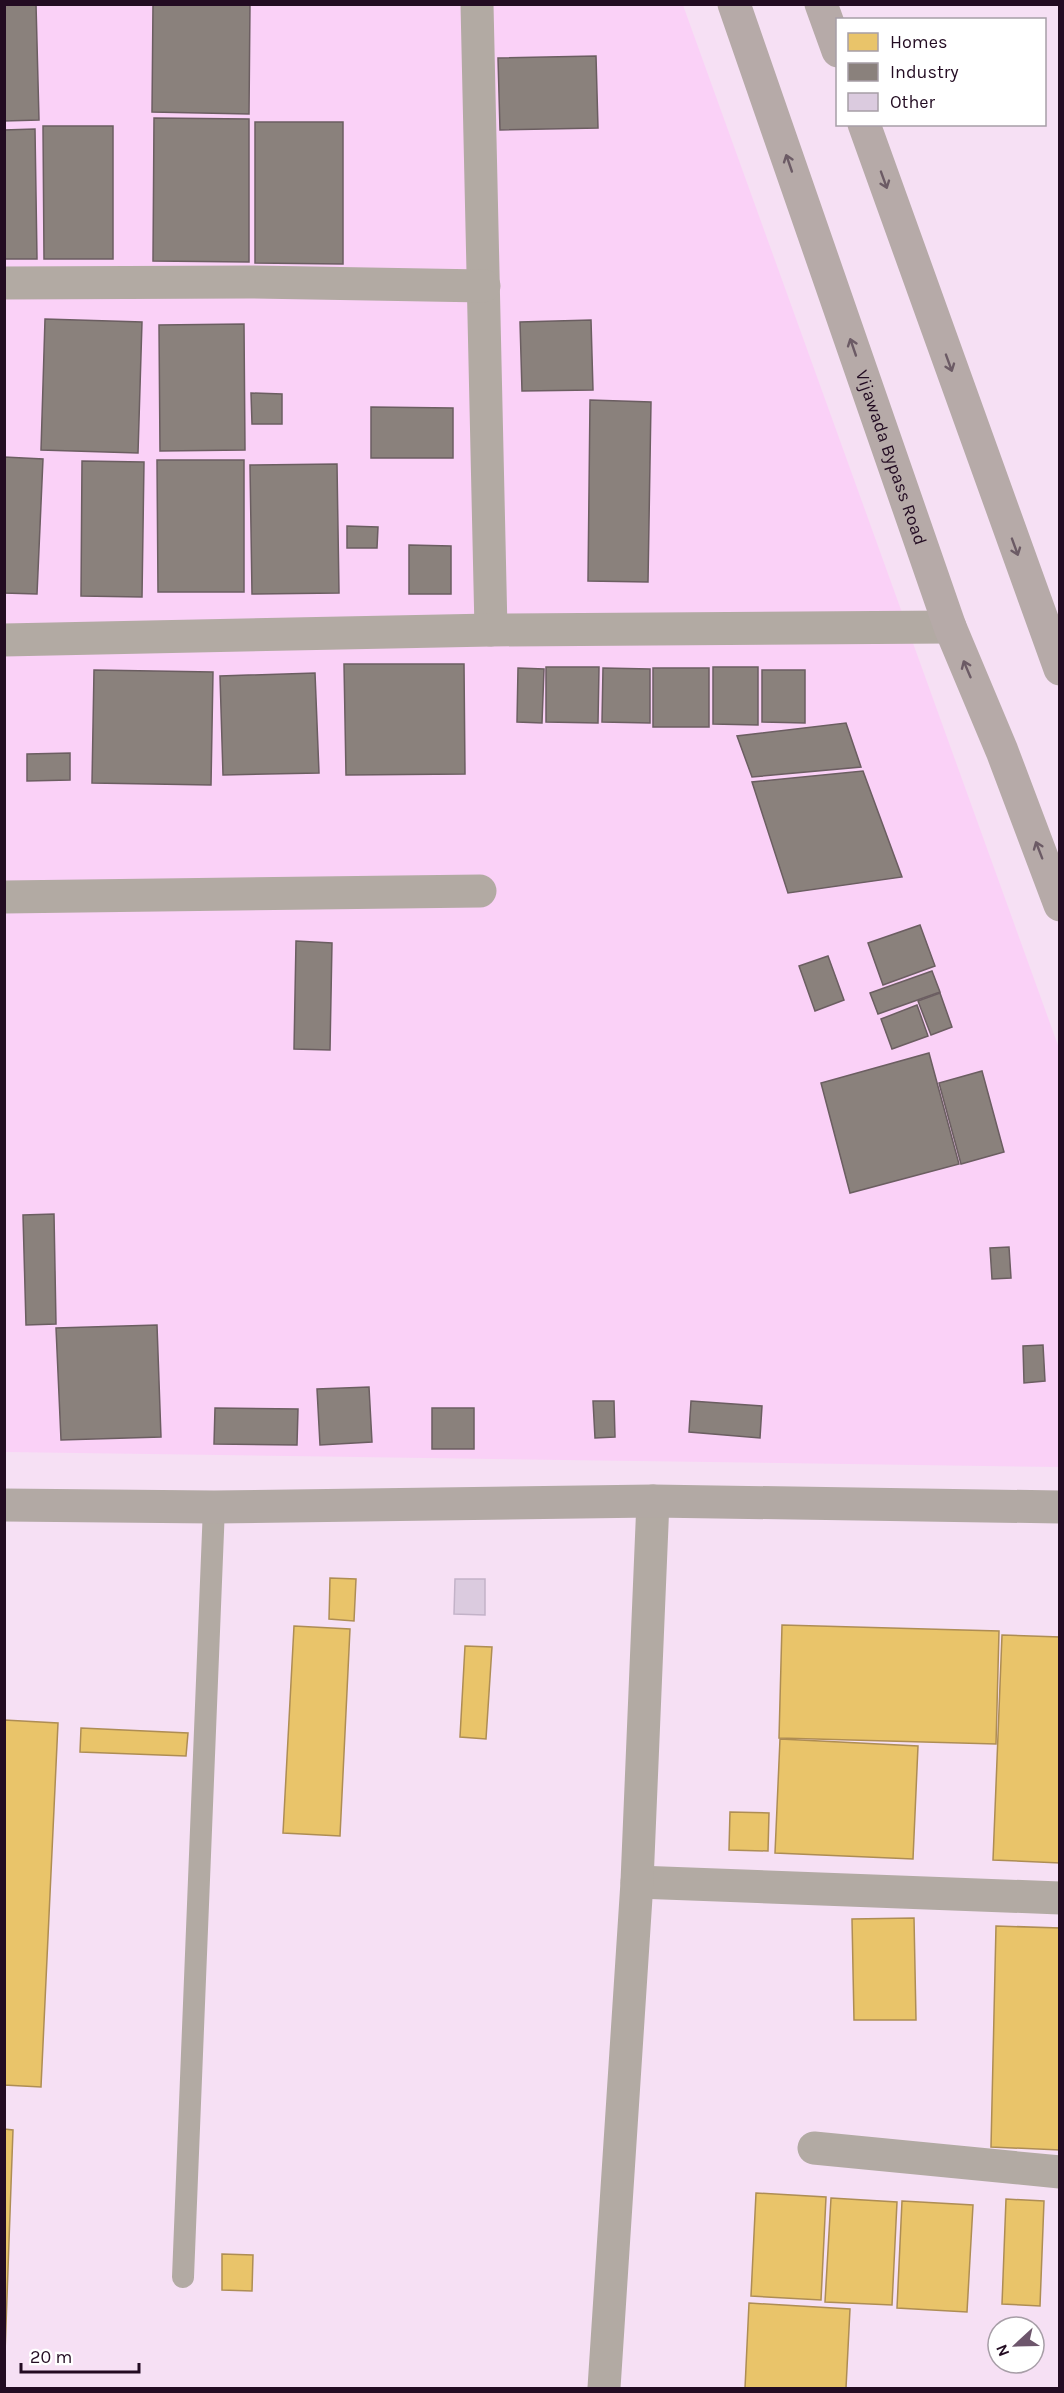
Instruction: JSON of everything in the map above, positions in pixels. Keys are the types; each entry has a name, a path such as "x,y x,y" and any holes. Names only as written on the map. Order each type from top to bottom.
{"main road":[{"name":"Vijawada Bypass Road","path":"734,4 950,627 1002,751 1059,905"},
{"path":"821,4 836,48"},
{"path":"865,126 1059,669"}],"street":[{"path":"477,4 491,630"},
{"path":"4,284 250,282 484,286"},
{"path":"4,640 491,630 950,627"},
{"path":"4,897 480,891"},
{"path":"604,2388 638,1882 654,1501"},
{"path":"4,1505 214,1508 654,1501 1059,1507"},
{"path":"638,1882 1059,1898"},
{"path":"814,2148 1059,2172"}],"lane":[{"path":"183,2277 214,1508"}],"shaded area":[{"path":"5,5 683,5 1059,1048 1059,1467 5,1452"}],"building: Homes":[{"path":"330,1578 356,1579 354,1621 329,1619"},
{"path":"782,1625 999,1631 996,1744 779,1738"},
{"path":"294,1626 350,1629 340,1836 283,1833"},
{"path":"1002,1635 1060,1637 1060,1863 993,1860"},
{"path":"465,1646 492,1647 486,1739 460,1737"},
{"path":"4,1720 58,1723 41,2087 4,2085"},
{"path":"81,1728 188,1733 186,1756 80,1752"},
{"path":"780,1739 918,1746 913,1859 775,1853"},
{"path":"730,1812 769,1813 768,1851 729,1850"},
{"path":"914,1918 916,2020 854,2020 852,1919"},
{"path":"996,1926 1060,1928 1060,2150 991,2147"},
{"path":"4,2129 13,2130 4,2381"},
{"path":"756,2193 826,2197 821,2300 751,2296"},
{"path":"831,2198 897,2202 892,2305 825,2302"},
{"path":"1006,2199 1044,2201 1040,2306 1002,2304"},
{"path":"902,2201 973,2205 967,2312 897,2308"},
{"path":"222,2254 253,2255 252,2291 222,2290"},
{"path":"749,2303 850,2309 846,2388 745,2388"}],"building: Industry":[{"path":"4,4 36,4 39,120 4,121"},
{"path":"153,4 250,4 249,114 152,112"},
{"path":"596,56 598,128 500,130 498,58"},
{"path":"154,118 249,119 249,262 153,261"},
{"path":"255,122 343,122 343,264 255,263"},
{"path":"43,126 113,126 113,259 44,259"},
{"path":"35,129 37,259 4,259 4,130"},
{"path":"45,319 142,322 138,453 41,450"},
{"path":"591,320 593,390 522,391 520,322"},
{"path":"244,324 245,450 160,451 159,325"},
{"path":"251,393 282,394 282,424 252,424"},
{"path":"590,400 651,402 648,582 588,581"},
{"path":"371,407 453,408 453,458 371,458"},
{"path":"4,457 43,459 37,594 4,593"},
{"path":"157,460 244,460 244,592 158,592"},
{"path":"82,461 144,462 142,597 81,596"},
{"path":"337,464 339,593 252,594 250,465"},
{"path":"347,526 378,527 377,548 347,548"},
{"path":"409,545 451,546 451,594 409,594"},
{"path":"344,664 464,664 465,774 346,775"},
{"path":"546,667 599,667 598,723 546,722"},
{"path":"713,667 758,667 758,725 713,724"},
{"path":"518,668 544,669 542,723 517,722"},
{"path":"603,668 650,669 650,723 602,722"},
{"path":"653,668 709,668 709,727 653,727"},
{"path":"94,670 213,672 211,785 92,783"},
{"path":"762,670 805,670 805,723 762,722"},
{"path":"315,673 319,773 223,775 220,676"},
{"path":"846,723 861,767 752,777 737,736"},
{"path":"70,753 70,780 27,781 27,754"},
{"path":"863,771 902,877 788,893 752,782"},
{"path":"920,925 935,966 883,985 868,943"},
{"path":"296,941 332,943 330,1050 294,1049"},
{"path":"828,956 844,1000 815,1011 799,966"},
{"path":"932,971 940,992 878,1014 870,993"},
{"path":"940,993 952,1027 931,1035 918,1001"},
{"path":"917,1005 928,1036 892,1049 881,1019"},
{"path":"929,1053 959,1164 850,1193 821,1083"},
{"path":"982,1071 1004,1152 961,1164 939,1083"},
{"path":"54,1214 56,1324 26,1325 23,1215"},
{"path":"1009,1247 1011,1278 992,1279 990,1248"},
{"path":"157,1325 161,1437 61,1440 56,1328"},
{"path":"1043,1345 1045,1381 1024,1383 1023,1346"},
{"path":"369,1387 372,1442 320,1445 317,1389"},
{"path":"593,1401 614,1401 615,1437 595,1438"},
{"path":"691,1401 762,1406 760,1438 689,1432"},
{"path":"215,1408 298,1409 297,1445 214,1444"},
{"path":"432,1408 474,1408 474,1449 432,1449"}],"building: Other":[{"path":"455,1579 485,1579 485,1615 454,1614"}]}
